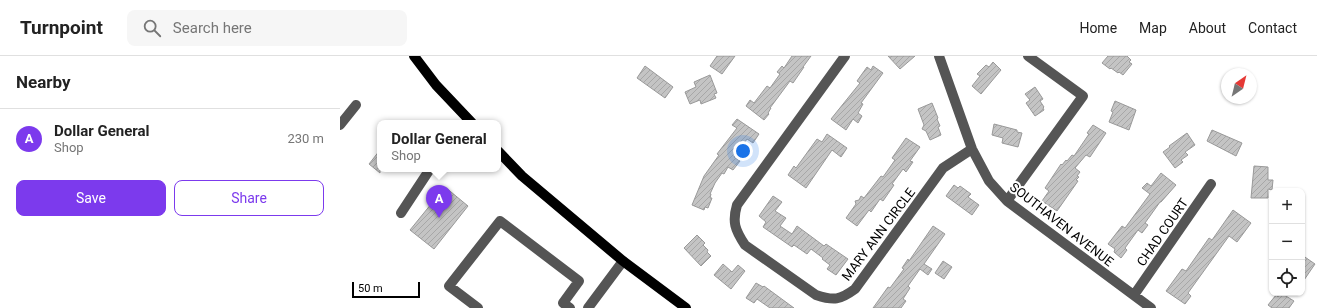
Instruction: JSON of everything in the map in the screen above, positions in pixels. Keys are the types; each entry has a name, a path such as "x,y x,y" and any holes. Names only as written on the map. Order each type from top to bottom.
{"main road":[{"path":"414,56 436,85 468,120"},
{"path":"501,154 522,176 623,261 686,308"}],"street":[{"name":"MARY ANN CIRCLE","path":"845,56 737,205 734,222 738,234 745,245 816,296 827,299 839,299 855,289 943,168 972,149"},
{"name":"SOUTHAVEN AVENUE","path":"939,56 972,149 989,181 1007,200 1152,308"},
{"path":"1007,200 1083,96 1028,56"},
{"path":"340,125 356,105"},
{"path":"401,214 428,172"},
{"name":"CHAD COURT","path":"1134,295 1211,184"},
{"path":"478,308 449,286 500,221 579,281 564,306"},
{"path":"588,308 623,261"}],"building":[{"path":"717,56 735,56 722,74 710,66"},
{"path":"792,56 811,56 793,83 790,81 770,108 769,114 764,120 746,106 750,100 754,103 767,86 770,88 780,74 777,72 782,66 784,68"},
{"path":"888,56 915,56 900,69"},
{"path":"1108,56 1127,56 1131,60 1129,62 1132,64 1123,75 1111,68 1110,69 1102,63"},
{"path":"993,62 1001,70 981,94 972,86 980,76 977,74 986,65 989,67"},
{"path":"645,66 673,87 665,98 637,78"},
{"path":"873,66 883,73 861,103 863,104 858,113 862,116 858,123 853,119 846,130 831,119 860,83 857,81 867,67 871,70"},
{"path":"710,75 717,93 714,94 716,98 701,104 700,100 690,104 685,92 696,87 694,82"},
{"path":"1035,87 1043,99 1040,101 1044,107 1044,110 1035,116 1026,103 1030,100 1025,94"},
{"path":"1115,101 1136,110 1129,130 1109,122"},
{"path":"932,103 938,118 937,119 940,126 938,127 941,135 930,140 926,131 922,129 924,125 918,109"},
{"path":"737,119 759,134 753,143 747,139 734,157 740,161 733,170 728,167 724,174 722,173 715,183 710,194 710,198 712,198 708,208 705,207 704,210 692,205 704,176 719,155 717,154 737,128 732,125"},
{"path":"994,124 1017,130 1017,132 1022,133 1018,147 1002,143 1003,138 992,135"},
{"path":"1093,125 1106,133 1090,157 1086,155 1075,168 1080,172 1077,176 1079,177 1076,180 1078,181 1057,211 1042,201 1049,191 1045,188 1061,164 1062,165 1066,160 1067,161 1072,155 1074,156 1089,134 1087,133"},
{"path":"1212,130 1242,143 1236,156 1207,141"},
{"path":"1187,133 1195,145 1185,152 1188,155 1181,160 1183,162 1175,168 1163,152"},
{"path":"827,134 847,148 841,157 832,150 806,188 788,175 794,166 796,168 817,139 822,142"},
{"path":"906,138 920,147 910,161 913,162 906,172 903,169 892,184 894,185 883,201 880,199 871,212 869,210 857,226 846,218 856,204 855,201 859,200 861,196 864,198 881,176 883,177 895,160 892,158"},
{"path":"377,154 377,171 369,164"},
{"path":"1254,166 1268,167 1268,180 1273,180 1272,188 1268,189 1268,198 1251,198"},
{"path":"1161,173 1176,185 1160,202 1145,223 1148,225 1142,233 1138,230 1125,248 1127,250 1121,258 1114,252 1115,249 1108,244 1122,226 1125,228 1150,194 1142,188 1147,183 1151,186"},
{"path":"954,185 958,188 960,186 971,194 968,197 979,205 972,215 946,196"},
{"path":"445,187 468,206 434,249 410,230"},
{"path":"773,196 782,202 775,211 786,218 780,226 792,234 797,226 824,246 826,244 848,259 836,275 827,269 830,265 811,249 807,254 794,245 792,247 763,227 766,222 759,216"},
{"path":"1233,210 1251,223 1237,242 1229,236 1188,293 1191,296 1185,304 1166,291 1182,269 1186,271 1209,238 1212,240"},
{"path":"933,226 945,234 924,264 932,269 928,275 920,269 908,286 910,288 903,299 906,301 901,308 873,308 888,287 890,288 904,269 902,268 908,259 909,261"},
{"path":"697,235 705,243 703,245 711,256 701,266 684,248"},
{"path":"1305,257 1315,264 1305,279"},
{"path":"943,261 952,267 944,279 935,273"},
{"path":"723,264 732,272 738,265 745,271 731,289 714,275"},
{"path":"756,283 763,287 764,286 794,308 770,308 757,299 754,303 746,298"},
{"path":"1275,296 1286,296 1294,301 1289,308 1272,308 1268,305"}],"place":[{"name":"Dollar General","path":"439,218"}]}
